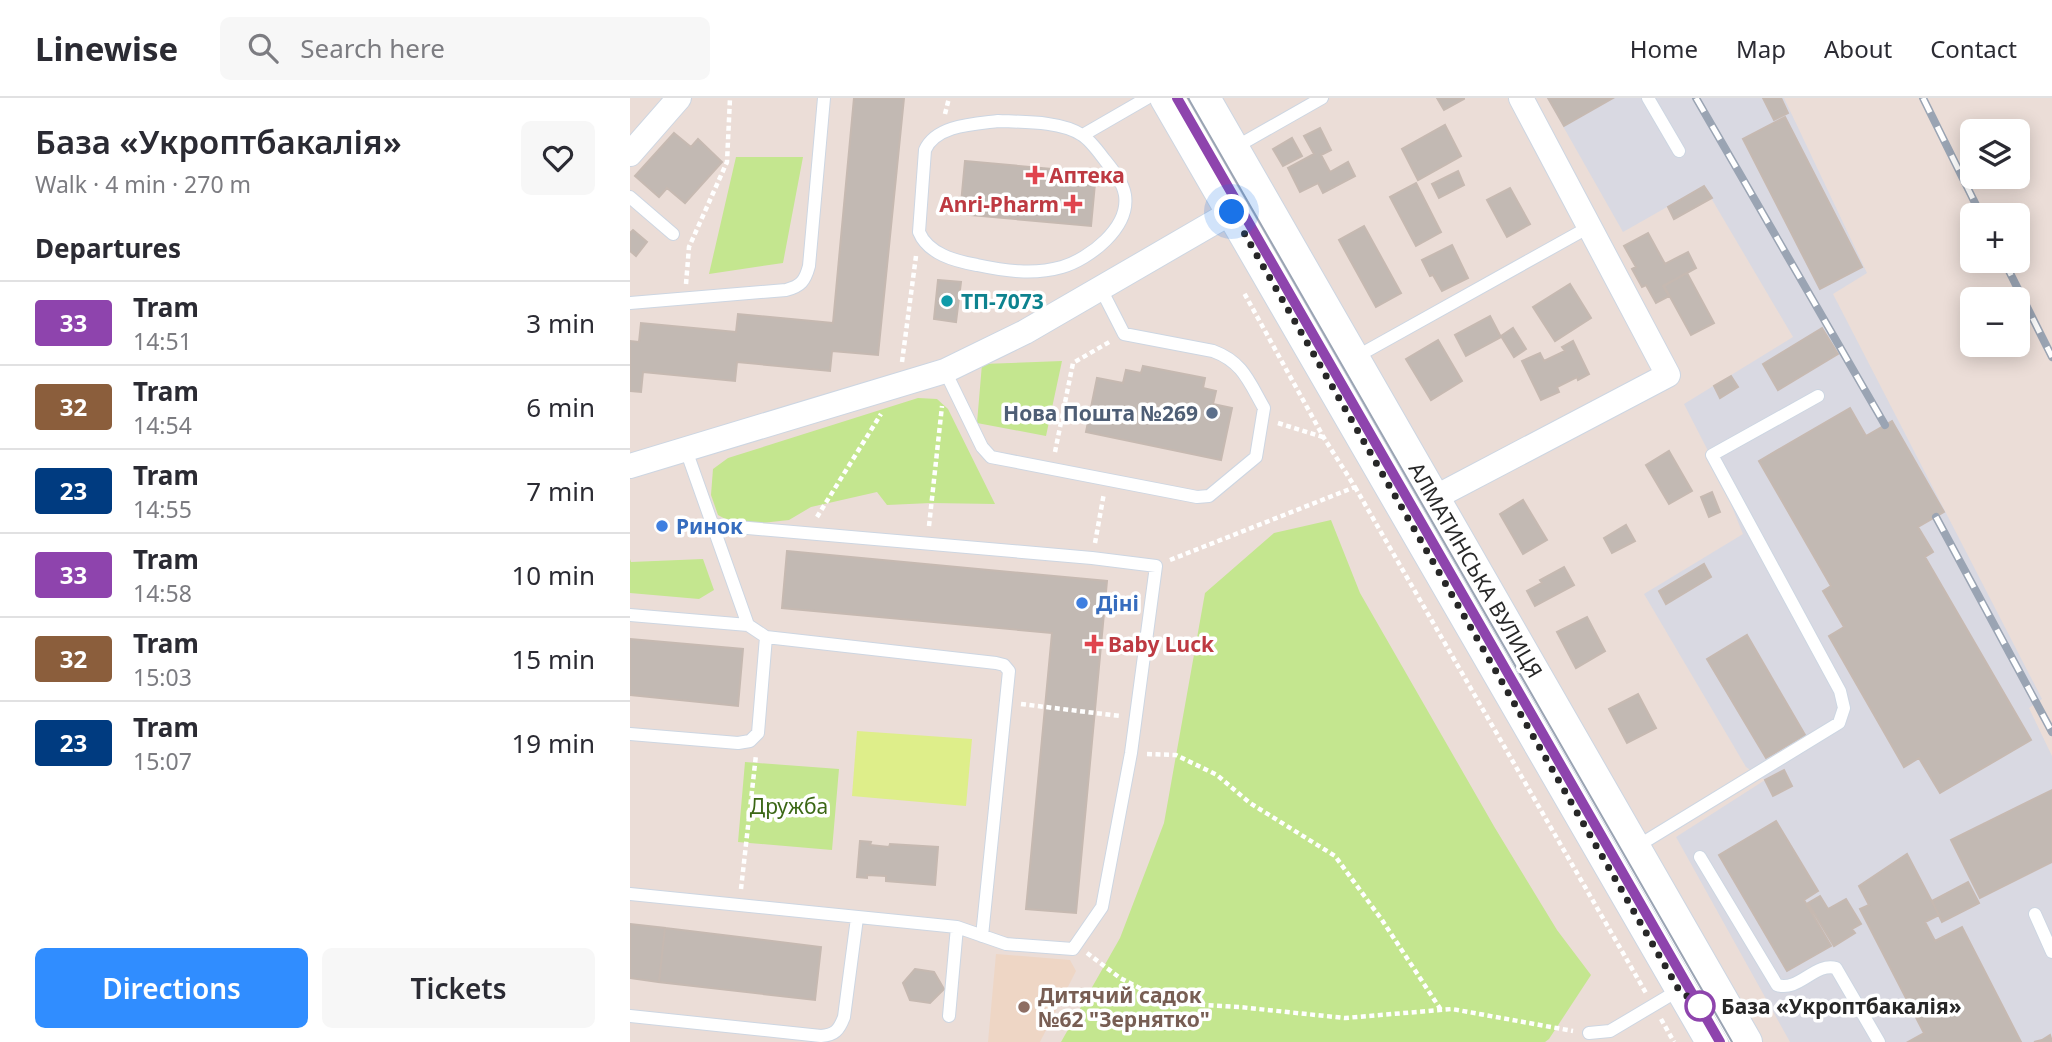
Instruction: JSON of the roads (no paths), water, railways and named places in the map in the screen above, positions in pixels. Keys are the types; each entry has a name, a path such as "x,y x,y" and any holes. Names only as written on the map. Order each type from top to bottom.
{"street":[{"path":"630,154 679,98"},
{"name":"АЛМАТИНСЬКА ВУЛИЦЯ","path":"1165,98 1711,1042"},
{"name":"АЛМАТИНСЬКА ВУЛИЦЯ","path":"1205,98 1747,1042"},
{"path":"1434,498 1668,375 1521,98"},
{"path":"630,466 946,370 1025,332 1232,212"}],"lane":[{"path":"630,303 786,290 797,287 805,280 824,98"},
{"path":"1083,135 1117,176 1125,194 1125,209 1118,224 1085,256 1063,267 1036,272 1002,270 966,263 932,250 923,241 919,232 925,150 929,141 937,134 965,125 998,121 1037,122 1083,135 1147,98"},
{"path":"1233,148 1322,98"},
{"path":"1648,98 1679,151"},
{"path":"630,197 673,234"},
{"path":"1354,359 1589,227"},
{"path":"946,370 986,453 998,459 1198,497 1209,496 1256,457 1264,408 1236,362 1227,356 1124,334 1101,289"},
{"path":"1636,848 1839,723 1844,708 1840,691 1712,456 1818,396"},
{"path":"686,450 748,625"},
{"path":"630,894 957,928 1006,944 1073,949 1101,907 1131,753 1156,566 714,525"},
{"path":"630,615 748,625 766,637 1004,665 1009,671 982,936"},
{"path":"630,734 738,743 750,741 758,733 766,637"},
{"path":"1700,857 1777,985 1788,986 1826,967 1836,968 1879,1042"},
{"path":"2035,914 2052,952"},
{"path":"630,1016 832,1035 840,1029 845,1017 857,918"},
{"path":"949,1016 957,928"},
{"path":"1589,1033 1610,1031 1679,990"}],"tram line":[{"name":"33","path":"1177,98 1508,669 1720,1042"},
{"path":"1188,98 1732,1042"},
{"path":"1607,844 1720,1042"}],"railway":[{"path":"1696,98 1885,425"},
{"path":"1923,98 1975,203"},
{"path":"2010,273 2052,357"},
{"path":"1936,517 2052,732"}],"place":[{"name":"Аптека","path":"1035,175"},
{"name":"Anri-Pharm","path":"1073,204"},
{"name":"ТП-7073","path":"947,301"},
{"name":"Нова Пошта №269","path":"1212,413"},
{"name":"Ринок","path":"662,526"},
{"name":"Діні","path":"1082,603"},
{"name":"Baby Luck","path":"1094,644"},
{"name":"База «Укроптбакалія»","path":"1700,1006"},
{"name":"Дитячий садок №62 \"Зернятко\"","path":"1024,1007"}],"park label":[{"name":"Дружба","path":"789,806"}]}
